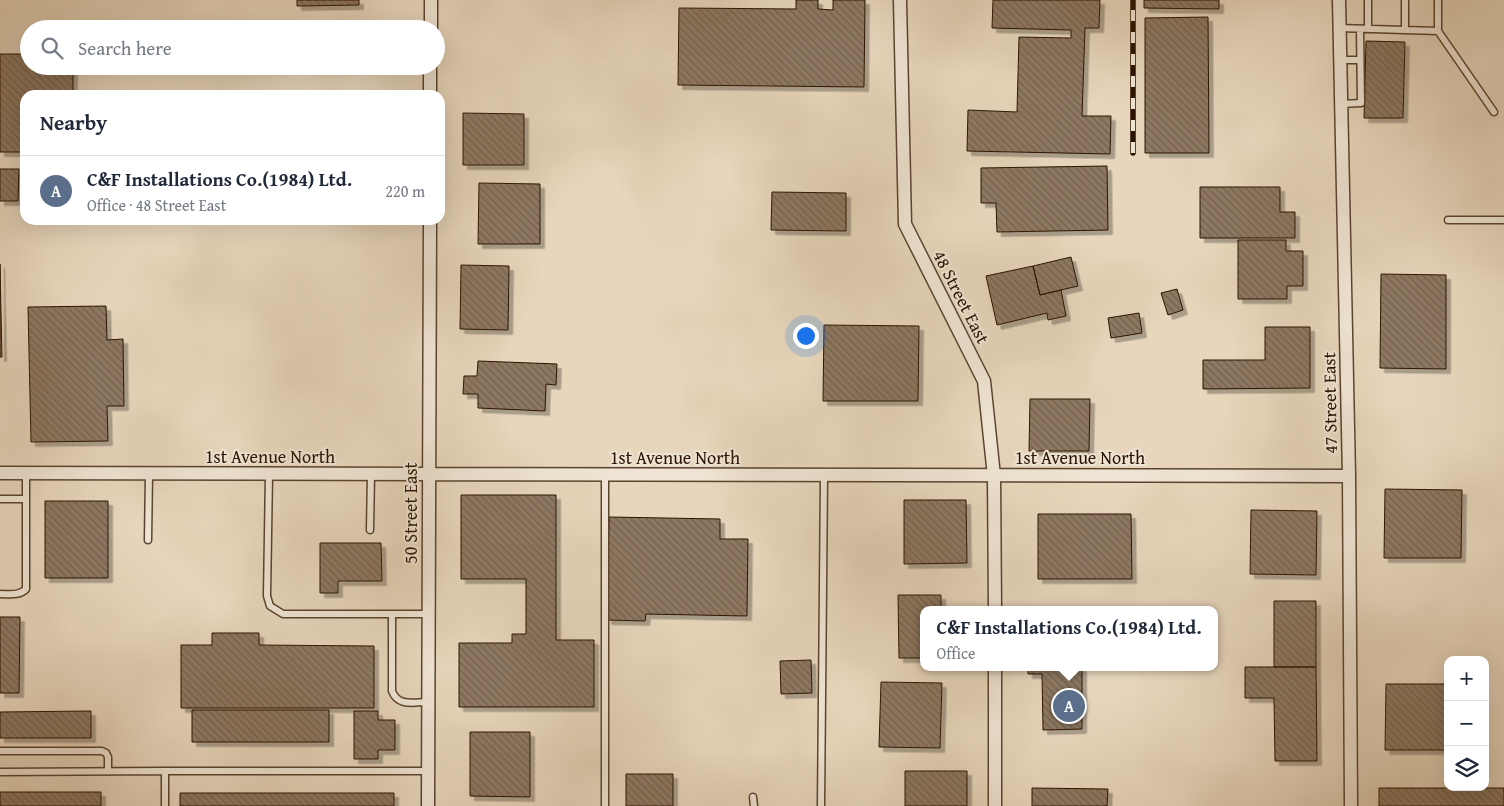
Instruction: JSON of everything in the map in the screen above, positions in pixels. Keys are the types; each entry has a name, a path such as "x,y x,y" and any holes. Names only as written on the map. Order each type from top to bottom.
{"street":[{"path":"431,0 431,20"},
{"name":"48 Street East","path":"900,0 905,224 984,381 994,476 995,606"},
{"name":"47 Street East","path":"1339,0 1349,476 1351,806"},
{"path":"430,75 430,90"},
{"name":"50 Street East","path":"428,806 430,225"},
{"name":"1st Avenue North","path":"0,473 1349,476"},
{"path":"995,671 995,806"}],"lane":[{"path":"1368,0 1368,29"},
{"path":"1405,0 1405,30"},
{"path":"1438,0 1438,31 1494,112"},
{"path":"1339,28 1438,31"},
{"path":"1341,104 1361,103 1360,29"},
{"path":"1340,60 1360,60"},
{"path":"1448,220 1504,220"},
{"path":"0,594 18,593 26,589 26,473"},
{"path":"148,540 149,474"},
{"path":"269,474 268,596 270,606 282,614 428,614"},
{"path":"370,530 371,474"},
{"path":"605,475 606,806"},
{"path":"821,806 824,476"},
{"path":"0,499 26,499"},
{"path":"392,614 392,691 394,697 398,701 404,702 428,702"},
{"path":"0,751 102,751 108,757 108,771"},
{"path":"165,771 165,806"},
{"path":"0,772 428,771"},
{"path":"753,797 754,806"}],"building":[{"path":"297,0 359,0 359,5 297,6"},
{"path":"796,0 818,0 818,9 833,10 833,0 865,0 864,87 678,85 679,8 796,9"},
{"path":"993,0 1100,0 1099,28 1085,28 1082,116 1111,116 1110,154 967,151 968,110 1017,112 1019,37 1071,38 1071,30 992,28"},
{"path":"1144,0 1219,0 1219,9 1144,8"},
{"path":"1208,17 1209,153 1145,153 1145,18"},
{"path":"1366,41 1405,42 1403,118 1364,118"},
{"path":"0,54 20,54 20,75 73,75 73,90 20,90 20,152 0,152"},
{"path":"463,113 524,114 524,165 463,165"},
{"path":"1107,166 1108,230 997,232 996,203 981,203 981,168"},
{"path":"0,169 19,169 18,201 0,201"},
{"path":"479,183 540,184 540,244 478,244"},
{"path":"1200,187 1280,187 1280,212 1295,212 1295,238 1200,238"},
{"path":"772,192 846,193 846,231 771,230"},
{"path":"1238,240 1286,240 1286,251 1303,251 1303,286 1287,286 1287,299 1238,299"},
{"path":"1071,257 1078,286 1040,295 1033,266"},
{"path":"0,264 2,357 0,357"},
{"path":"461,265 509,266 508,330 460,329"},
{"path":"1033,266 1040,295 1061,290 1066,316 1048,320 1047,313 997,325 986,276"},
{"path":"1381,274 1446,275 1446,369 1380,368"},
{"path":"1177,289 1183,310 1168,315 1161,293"},
{"path":"106,306 107,340 123,339 124,406 107,406 108,441 31,442 28,307"},
{"path":"1139,313 1142,333 1111,338 1108,318"},
{"path":"824,325 919,326 918,401 823,401"},
{"path":"1265,327 1310,327 1310,388 1203,389 1203,360 1265,360"},
{"path":"478,361 557,364 556,385 546,384 545,411 478,408 478,394 463,394 464,376 477,376"},
{"path":"1030,399 1090,399 1089,451 1029,451"},
{"path":"1385,489 1462,490 1461,558 1384,558"},
{"path":"461,495 556,495 556,640 594,640 594,707 459,707 459,643 512,643 512,634 526,634 526,579 461,579"},
{"path":"904,500 966,500 967,563 904,564"},
{"path":"45,501 108,501 108,578 45,578"},
{"path":"1251,510 1317,511 1316,575 1250,574"},
{"path":"1038,514 1131,514 1132,579 1038,579"},
{"path":"609,517 720,519 720,539 748,539 747,616 646,614 645,621 607,620"},
{"path":"320,543 381,543 382,581 338,581 338,593 320,593"},
{"path":"898,595 941,595 941,606 920,606 920,658 899,658"},
{"path":"1274,601 1316,601 1316,667 1274,667"},
{"path":"0,617 20,617 19,693 0,693"},
{"path":"212,633 259,633 259,645 374,646 374,708 181,708 181,645 212,645"},
{"path":"811,660 812,693 781,694 780,661"},
{"path":"1245,667 1316,667 1317,761 1275,761 1274,698 1245,698"},
{"path":"1028,671 1082,671 1082,729 1043,730 1042,674 1028,674"},
{"path":"881,682 942,683 940,748 879,747"},
{"path":"1386,684 1444,684 1444,750 1385,750"},
{"path":"192,710 329,710 329,742 192,742"},
{"path":"91,711 91,738 0,738 0,712"},
{"path":"354,711 378,711 378,720 395,720 395,750 378,750 378,759 354,759"},
{"path":"470,732 530,732 530,797 470,796"},
{"path":"905,771 967,771 967,806 905,806"},
{"path":"626,774 673,774 673,806 626,806"},
{"path":"1032,788 1108,789 1107,806 1032,806"},
{"path":"1379,788 1444,788 1444,791 1489,791 1489,788 1504,788 1504,806 1379,806"},
{"path":"0,792 101,792 101,806 0,806"},
{"path":"180,793 394,793 394,806 180,806"}],"railway":[{"path":"1133,0 1133,153"}],"place":[{"name":"C&F Installations Co.(1984) Ltd.","path":"1069,706"}]}
